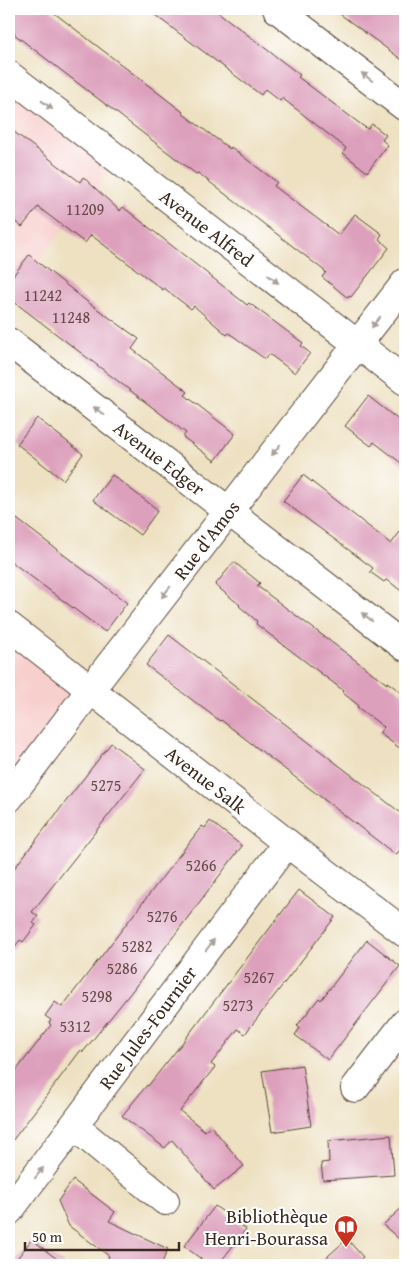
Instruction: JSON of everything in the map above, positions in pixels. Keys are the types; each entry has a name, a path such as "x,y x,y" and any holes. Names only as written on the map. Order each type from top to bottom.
{"street":[{"path":"278,9 405,107"},
{"name":"Avenue Alfred","path":"9,75 405,381"},
{"name":"Rue d'Amos","path":"9,798 405,283"},
{"name":"Avenue Edger","path":"9,342 405,647"},
{"name":"Avenue Salk","path":"9,626 405,933"},
{"name":"Rue Jules-Fournier","path":"9,1211 287,843"},
{"path":"355,1088 405,1023"},
{"path":"74,1126 165,1200"}],"shaded area":[{"path":"9,75 119,160 9,298"},
{"path":"9,626 91,689 9,798"}],"building":[{"path":"9,9 49,9 182,113 277,182 274,186 339,235 355,214 382,234 379,239 389,248 351,297 349,296 348,298 322,277 326,272 14,34 9,28"},
{"path":"147,9 214,9 300,75 298,77 363,126 368,129 372,124 386,135 382,140 388,145 367,172 343,153 346,148 282,98 280,101 265,89 261,95"},
{"path":"333,9 396,9 405,16 405,62"},
{"path":"9,128 80,182 83,177 120,211 123,207 247,305 249,303 303,343 301,346 310,353 295,373 269,354 265,359 229,333 227,335 194,306 191,309 164,288 163,290 91,235 85,243 38,207 22,227 9,217"},
{"path":"29,255 85,300 139,339 132,349 188,392 185,395 235,434 215,461 183,437 186,433 9,298 9,281"},
{"path":"368,396 405,425 405,466 374,442 371,446 345,426"},
{"path":"37,418 83,454 63,480 17,444"},
{"path":"112,475 158,510 140,535 93,500"},
{"path":"303,475 391,544 405,525 405,594 390,582 386,580 384,582 370,572 373,568 283,501"},
{"path":"9,513 127,603 105,632 9,560"},
{"path":"234,562 260,583 257,586 387,684 387,682 405,695 405,752 379,733 384,727 357,707 358,705 343,693 344,691 256,624 257,621 215,585"},
{"path":"169,635 405,816 405,843 396,855 221,720 146,665"},
{"path":"111,743 145,769 32,912 38,916 33,923 36,925 23,942 20,940 9,954 9,875"},
{"path":"210,821 242,846 132,991 83,1052 81,1050 9,1145 9,1080 51,1025 49,1023 51,1020 45,1016 55,1002 62,1007 202,826 205,828"},
{"path":"299,890 335,917 245,1034 238,1029 211,1064 215,1067 180,1111 205,1131 211,1126 244,1166 214,1190 172,1140 165,1148 122,1116 183,1042"},
{"path":"367,940 400,966 328,1060 295,1035 300,1028 297,1026 319,998 321,1000"},
{"path":"302,1065 311,1126 272,1132 262,1071"},
{"path":"391,1135 394,1175 323,1180 321,1163 329,1162 328,1141"},
{"path":"73,1180 115,1212 109,1221 168,1249 161,1265 105,1265 109,1256 69,1226 58,1201"},
{"path":"405,1205 405,1244 383,1225"},
{"path":"215,1206 246,1229 218,1265 209,1265 184,1246"},
{"path":"32,1239 45,1250 65,1265 12,1265"},
{"name":"Bibliothèque Henri-Bourassa","path":"347,1239 363,1257 354,1265 318,1265"}],"place":[{"name":"Bibliothèque Henri-Bourassa","path":"346,1248"}]}
